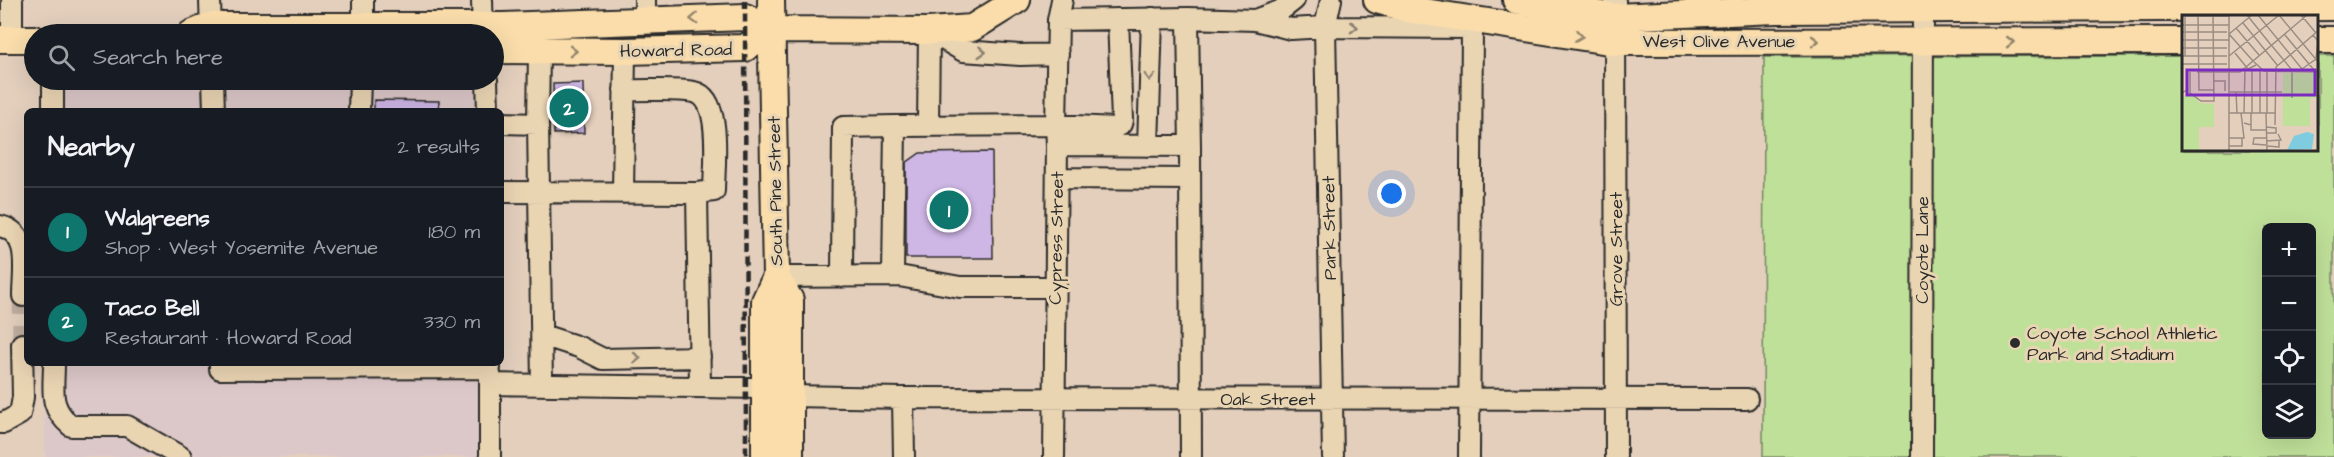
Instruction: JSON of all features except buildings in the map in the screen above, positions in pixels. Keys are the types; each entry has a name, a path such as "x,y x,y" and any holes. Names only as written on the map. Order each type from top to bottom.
{"main road":[{"name":"South Pine Street","path":"765,457 765,302 774,282 771,0"},
{"path":"771,30 929,31 972,28 1017,0"},
{"path":"1377,0 1412,10 1521,28"},
{"name":"West Olive Avenue","path":"1516,0 1615,20 1922,42 2182,41"},
{"name":"West Olive Avenue","path":"1521,28 1615,20 1725,6 2329,4"},
{"name":"Howard Road","path":"403,24 645,10 745,17 771,30 745,48 625,51 504,50"},
{"path":"774,282 790,300 790,457"},
{"path":"765,388 780,404 781,457"}],"street":[{"path":"12,0 16,39"},
{"path":"206,24 210,0"},
{"path":"363,0 363,24"},
{"name":"Cypress Street","path":"1054,457 1058,20 1062,0"},
{"name":"West Olive Avenue","path":"1255,20 1280,11 1294,0"},
{"name":"Park Street","path":"1331,0 1325,27 1333,457"},
{"name":"Coyote Lane","path":"1922,457 1923,4"},
{"path":"1148,146 1152,18"},
{"name":"West Olive Avenue","path":"1058,20 1152,18 1255,20 1291,29 1325,27 1521,28"},
{"path":"1188,18 1191,457"},
{"path":"1056,135 1114,128 1121,124 1118,19"},
{"name":"Grove Street","path":"1615,20 1616,457"},
{"path":"1469,457 1472,28"},
{"path":"928,126 929,31 963,51 1020,55 1058,54"},
{"path":"539,51 542,385"},
{"path":"623,193 625,51"},
{"path":"53,90 53,108"},
{"path":"213,90 214,108"},
{"path":"359,108 360,90"},
{"path":"487,90 488,108"},
{"path":"504,192 697,193 714,191 715,123 709,103 696,92 624,90"},
{"path":"504,123 538,124"},
{"path":"893,276 895,126"},
{"path":"842,277 843,127 928,126 1056,135 1148,146 1190,146"},
{"path":"1057,178 1190,179"},
{"path":"697,193 700,386"},
{"path":"0,226 16,234 24,247 23,296"},
{"path":"774,282 893,276 960,287 1056,286"},
{"path":"542,335 579,347 603,359 700,357"},
{"path":"0,423 20,414 23,397 22,344"},
{"path":"609,358 611,385"},
{"path":"54,366 54,399 58,415 71,426 127,426 181,457"},
{"path":"220,366 220,369 490,372 542,385 765,388"},
{"path":"490,372 490,457"},
{"name":"Oak Street","path":"790,396 1746,399"},
{"path":"903,398 904,457"}],"shaded area":[{"path":"44,90 475,90 476,108 44,108"},
{"path":"44,366 481,366 483,457 45,457"}],"green space":[{"name":"Coyote School Athletic Park and Stadium","path":"2182,56 2182,152 2319,152 2319,56 2334,56 2334,457 1763,457 1764,57"}],"tunnel":[{"path":"22,344 23,296"}],"railway":[{"path":"745,0 746,457"}],"place":[{"name":"Taco Bell","path":"569,108"},
{"name":"Walgreens","path":"949,210"},
{"name":"Coyote School Athletic Park and Stadium","path":"2015,343"}]}
